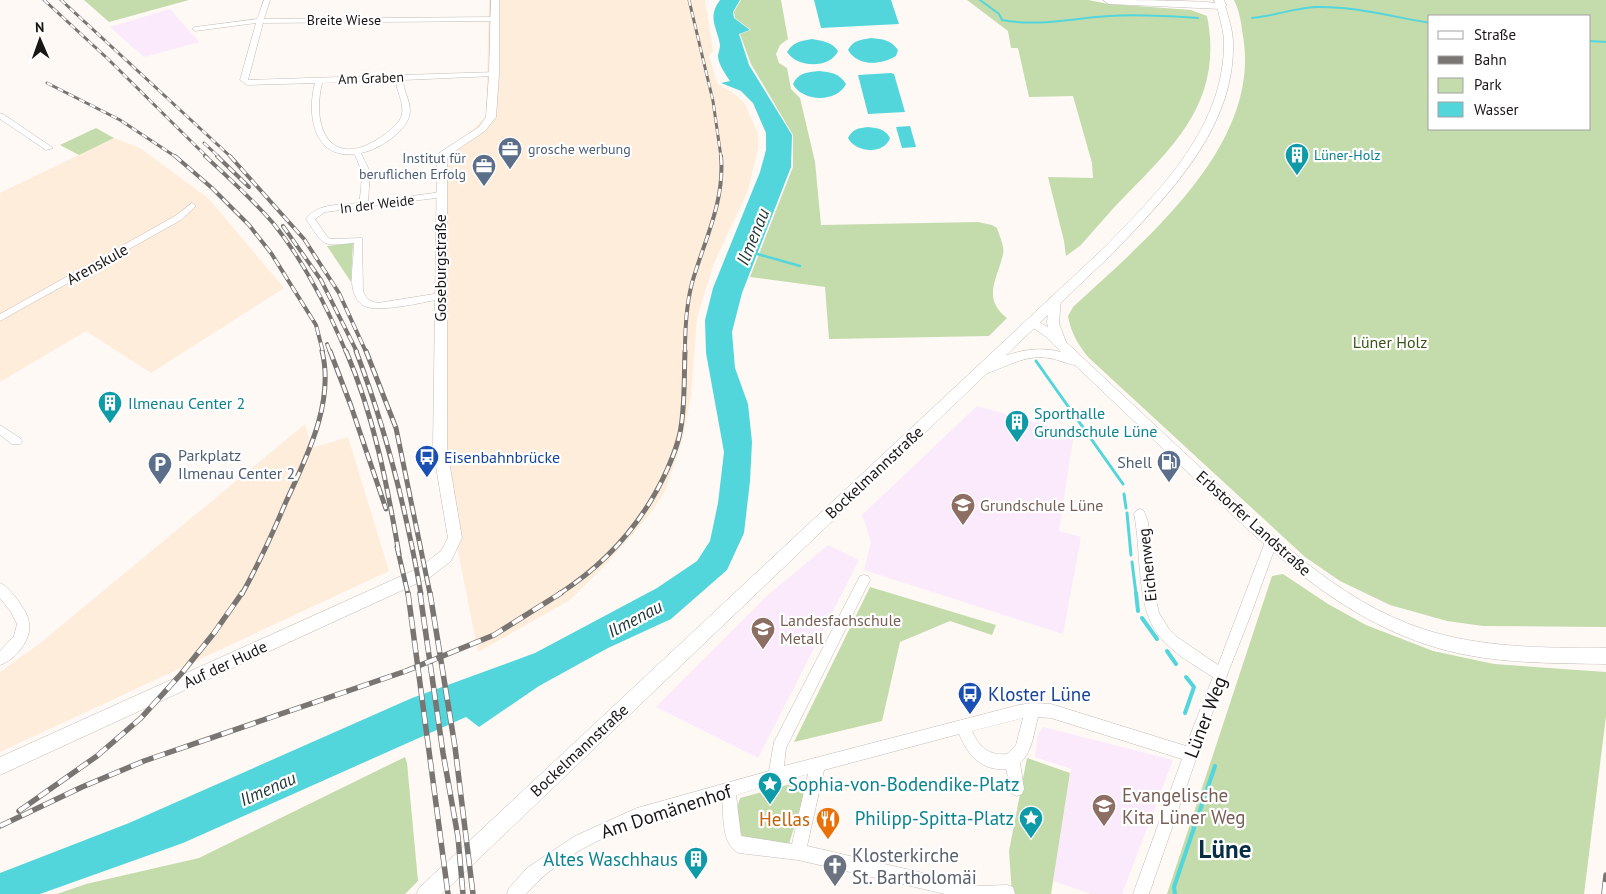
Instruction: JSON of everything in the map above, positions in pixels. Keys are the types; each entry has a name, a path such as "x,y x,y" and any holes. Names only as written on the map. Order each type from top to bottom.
{"highway":[{"path":"1109,0 1220,3"},
{"path":"1171,3 1195,0"}],"main road":[{"name":"Bockelmannstraße","path":"427,894 982,370 1110,248 1151,206 1206,133 1220,103 1226,78 1229,39 1220,3"}],"street":[{"path":"260,20 267,0"},
{"name":"Goseburgstraße","path":"446,556 454,538 440,449 440,195 444,155 474,136 490,117 494,74 495,0"},
{"name":"Breite Wiese","path":"195,29 260,20 494,19"},
{"name":"Am Graben","path":"260,20 244,80 247,82 494,74"},
{"path":"320,80 314,103 319,130 324,140 337,150 357,153 378,144 397,128 403,120 406,112 399,82 400,77"},
{"path":"0,116 49,148"},
{"path":"357,153 363,161 367,175 363,205"},
{"name":"In der Weide","path":"440,195 323,210 314,214 310,219 325,240 330,242 359,240 357,289 366,304 378,306 440,296"},
{"name":"Arenskule","path":"0,318 178,218 192,206"},
{"path":"1055,299 1053,323 1063,346"},
{"name":"Erbstorfer Landstraße","path":"1031,322 1063,346 1270,542 1299,565 1358,606 1419,635 1448,644 1539,656 1606,656"},
{"path":"982,370 1010,358 1035,351 1053,353 1080,363"},
{"path":"0,429 16,440"},
{"name":"Eichenweg","path":"1140,514 1145,533 1149,600 1153,614 1162,630 1173,641 1186,652 1221,674"},
{"name":"Lüner Weg","path":"1141,894 1190,754 1245,614 1270,542"},
{"name":"Auf der Hude","path":"0,766 424,574 446,556"},
{"path":"776,776 779,747 864,580"},
{"path":"0,590 16,606 24,621 19,641 0,659"},
{"path":"964,726 973,749 984,758 997,762 1012,760 1019,755 1032,710"},
{"name":"Am Domänenhof","path":"515,894 534,874 555,857 594,834 637,816 818,764 1032,710 1051,712 1190,754"},
{"path":"1012,760 1017,789"},
{"path":"798,852 818,764"},
{"path":"728,790 734,840 739,845 798,852 979,894 1007,893"}],"shaded area":[{"path":"489,0 705,0 713,51 709,56 717,83 737,96 745,104 758,134 758,149 748,190 714,263 697,318 691,396 682,442 665,491 653,510 637,529 607,563 570,600 478,652 434,430 439,153 464,139 486,116"},
{"path":"170,9 199,42 144,57 110,27"},
{"path":"114,138 140,148 208,198 284,288 151,373 86,331 0,382 0,193"},
{"name":"Grundschule Lüne","path":"977,406 1074,433 1059,531 1081,537 1063,634 864,570 871,542 861,516"},
{"path":"305,424 312,448 348,437 389,571 0,752 0,672 39,644"},
{"name":"Landesfachschule Metall","path":"828,545 859,560 758,758 656,707 769,594"},
{"name":"Evangelische Kita Lüner Weg","path":"1043,727 1173,760 1122,894 1091,894 1053,881 1071,769 1035,757 1038,734"}],"green space":[{"path":"84,0 189,0 109,22"},
{"path":"741,0 781,0 788,39 780,45 776,54 779,63 787,68 791,89 800,98 815,162 821,225 978,222 997,228 1003,245 1003,251 993,288 993,295 999,310 1007,318 989,336 829,339 825,287 750,277 793,167 793,135 751,64 740,34 751,30 735,18 734,12"},
{"path":"967,0 1088,0 1109,4 1191,10 1207,16 1210,44 1209,70 1203,94 1193,115 1164,155 1081,245 1066,256 1048,177 1093,178 1092,163 1073,96 1029,97 1018,48 1011,48 1008,31"},
{"name":"Lüner Holz","path":"1234,0 1606,0 1606,627 1483,626 1447,621 1390,605 1340,581 1305,557 1089,358 1078,343 1068,316 1073,307 1163,221 1192,188 1216,153 1234,115 1244,77 1243,36"},
{"path":"96,128 114,138 79,155 60,145"},
{"path":"353,243 351,282 327,246"},
{"path":"1283,574 1328,604 1366,625 1433,651 1494,664 1606,672 1606,716 1584,894 1167,894 1272,576"},
{"path":"870,587 996,625 992,635 950,621 900,642 882,721 794,742"},
{"path":"405,757 418,881 405,894 57,894 86,884 199,858"},
{"path":"1027,758 1070,773 1051,894 1012,894 1009,851"},
{"name":"Sophia-von-Bodendike-Platz","path":"809,779 789,844 743,841 736,812 740,798"}],"water":[{"name":"Ilmenau","path":"720,0 740,0 733,12 734,18 750,30 739,34 749,65 792,135 791,167 742,293 732,332 735,368 748,404 752,442 744,533 727,570 671,619 608,648 539,686 479,727 466,717 183,843 40,894 0,894 0,873 129,823 412,698 535,653 657,588 697,561 710,541 718,503 724,452 706,353 705,320 713,288 760,172 766,150 766,133 753,103 741,91 721,83 730,81 718,59 720,45 713,17"},
{"path":"814,0 891,0 899,24 821,28"},
{"path":"871,38 893,44 898,50 896,56 877,63 870,63 852,56 848,50 855,42"},
{"path":"812,39 830,44 838,51 828,61 813,64 798,61 787,52 795,44"},
{"path":"819,71 837,75 846,84 835,95 820,98 804,94 797,90 793,84 797,77 803,74"},
{"path":"894,74 905,112 868,114 858,75"},
{"path":"910,126 916,147 902,148 896,127"},
{"path":"868,127 886,133 890,138 887,143 882,147 870,150 857,147 848,138 856,130"}],"waterway":[{"path":"980,0 999,14 1002,20 1016,22 1029,23 1131,15 1198,18"},
{"path":"1252,18 1292,10 1330,7 1359,10 1428,23"},
{"path":"1591,41 1606,42"},
{"name":"Ilmenau","path":"754,253 800,266"},
{"path":"1036,361 1123,484"},
{"path":"1124,494 1126,508"},
{"path":"1127,513 1131,555"},
{"path":"1132,562 1136,594"},
{"path":"1136,593 1138,611"},
{"path":"1142,618 1157,639"},
{"path":"1167,651 1176,664"},
{"path":"1185,713 1194,687 1186,677"},
{"path":"1175,894 1174,887 1215,766"}],"railway":[{"path":"44,0 108,59 207,157"},
{"path":"61,0 230,156"},
{"path":"689,0 713,101 721,157"},
{"path":"47,83 120,120 176,157"},
{"path":"204,143 219,157"},
{"path":"175,156 212,188 249,225 271,253 316,325 323,352"},
{"path":"205,156 257,205 295,253 314,285 346,352"},
{"path":"217,156 249,187"},
{"path":"230,156 304,239 339,293 366,352"},
{"path":"685,352 688,300 717,205 720,189 721,157"},
{"path":"283,226 321,280 357,352"},
{"path":"327,344 330,352"},
{"path":"242,594 270,538 316,430 325,390 322,351"},
{"path":"330,351 386,509"},
{"path":"346,351 372,425 390,502 399,554"},
{"path":"356,351 386,441 409,532 421,594"},
{"path":"366,351 396,428 430,594"},
{"path":"559,594 593,569 622,540 647,507 667,470 680,433 684,399 685,351"},
{"path":"397,547 408,594"},
{"path":"19,811 97,756 141,718 181,674 214,633 242,593"},
{"path":"408,593 418,666"},
{"path":"420,593 430,661"},
{"path":"430,593 440,657"},
{"path":"440,657 494,635 561,593"},
{"path":"430,661 440,657"},
{"path":"440,657 455,747 473,894"},
{"path":"418,666 430,661"},
{"path":"430,661 443,753 458,837 463,894"},
{"path":"0,826 82,787 144,761 418,666"},
{"path":"418,666 448,894"},
{"path":"1604,894 1606,875"}],"place":[{"name":"grosche werbung","path":"510,170"},
{"name":"Lüner-Holz","path":"1297,176"},
{"name":"Institut für beruflichen Erfolg","path":"484,187"},
{"name":"Ilmenau Center 2","path":"110,424"},
{"name":"Sporthalle Grundschule Lüne","path":"1017,443"},
{"name":"Eisenbahnbrücke","path":"427,478"},
{"name":"Shell","path":"1169,483"},
{"name":"Parkplatz Ilmenau Center 2","path":"160,485"},
{"name":"Grundschule Lüne","path":"963,526"},
{"name":"Landesfachschule Metall","path":"763,650"},
{"name":"Kloster Lüne","path":"970,715"},
{"name":"Sophia-von-Bodendike-Platz","path":"770,805"},
{"name":"Evangelische Kita Lüner Weg","path":"1104,827"},
{"name":"Philipp-Spitta-Platz","path":"1031,839"},
{"name":"Hellas","path":"828,840"},
{"name":"Altes Waschhaus","path":"696,880"},
{"name":"Klosterkirche St. Bartholomäi","path":"835,887"}],"district":[{"name":"Lüne","path":"1225,849"}]}
